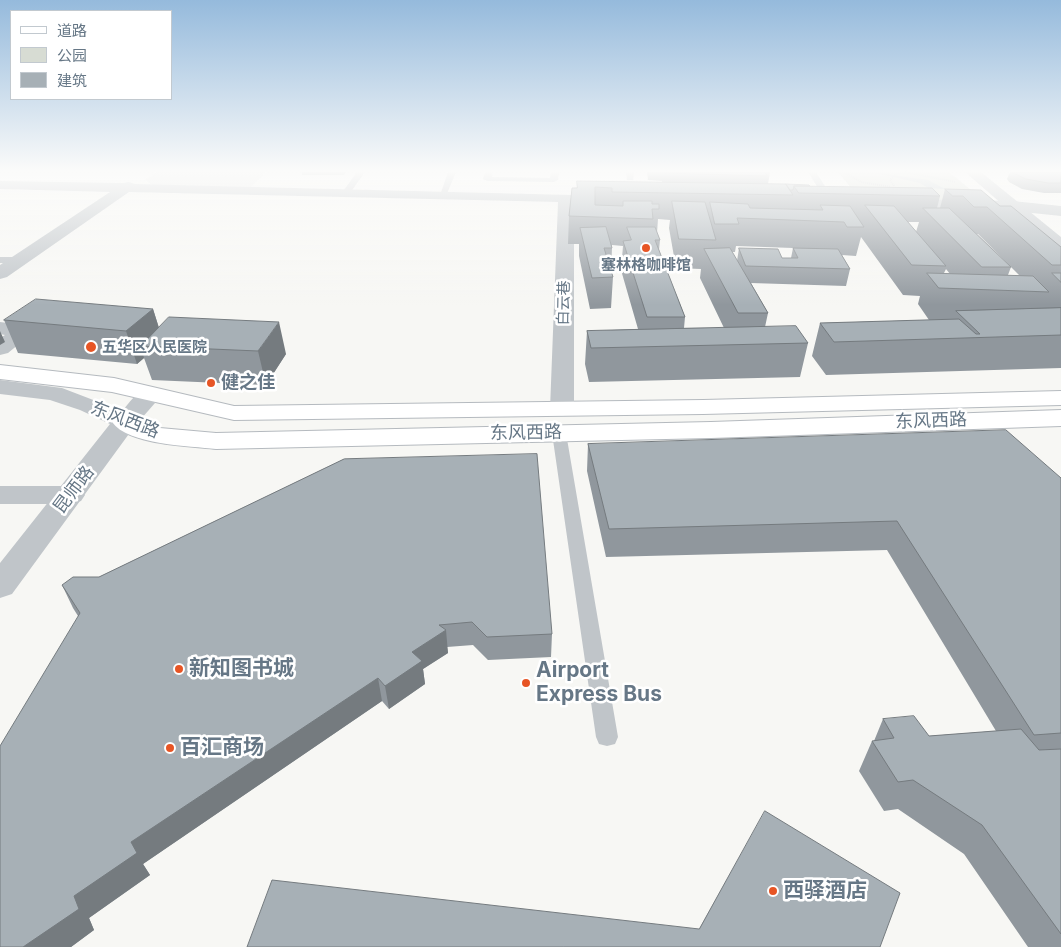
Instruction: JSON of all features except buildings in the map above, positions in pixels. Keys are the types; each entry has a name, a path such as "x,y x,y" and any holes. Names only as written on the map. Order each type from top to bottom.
{"main road":[{"name":"东风西路","path":"0,372 114,385 150,395 234,413 560,421 1061,418"},
{"name":"东风西路","path":"124,422 155,435 216,441 560,421 1061,398"}],"street":[{"path":"0,273 84,216"},
{"name":"白云巷","path":"560,421 566,216"},
{"path":"1025,216 1061,246"},
{"path":"0,328 25,330 0,348"},
{"name":"东风西路","path":"0,387 54,393 89,405 124,422"},
{"name":"昆师路","path":"0,586 71,495 124,422 150,395"},
{"path":"0,495 71,495"}],"lane":[{"path":"0,260 19,260"},
{"path":"560,421 606,737"}],"place":[{"name":"塞林格咖啡馆","path":"646,248"},
{"name":"五华区人民医院","path":"91,347"},
{"name":"健之佳","path":"211,383"},
{"name":"新知图书城","path":"179,669"},
{"name":"Airport Express Bus","path":"526,683"},
{"name":"百汇商场","path":"170,748"},
{"name":"西驿酒店","path":"773,891"}]}
